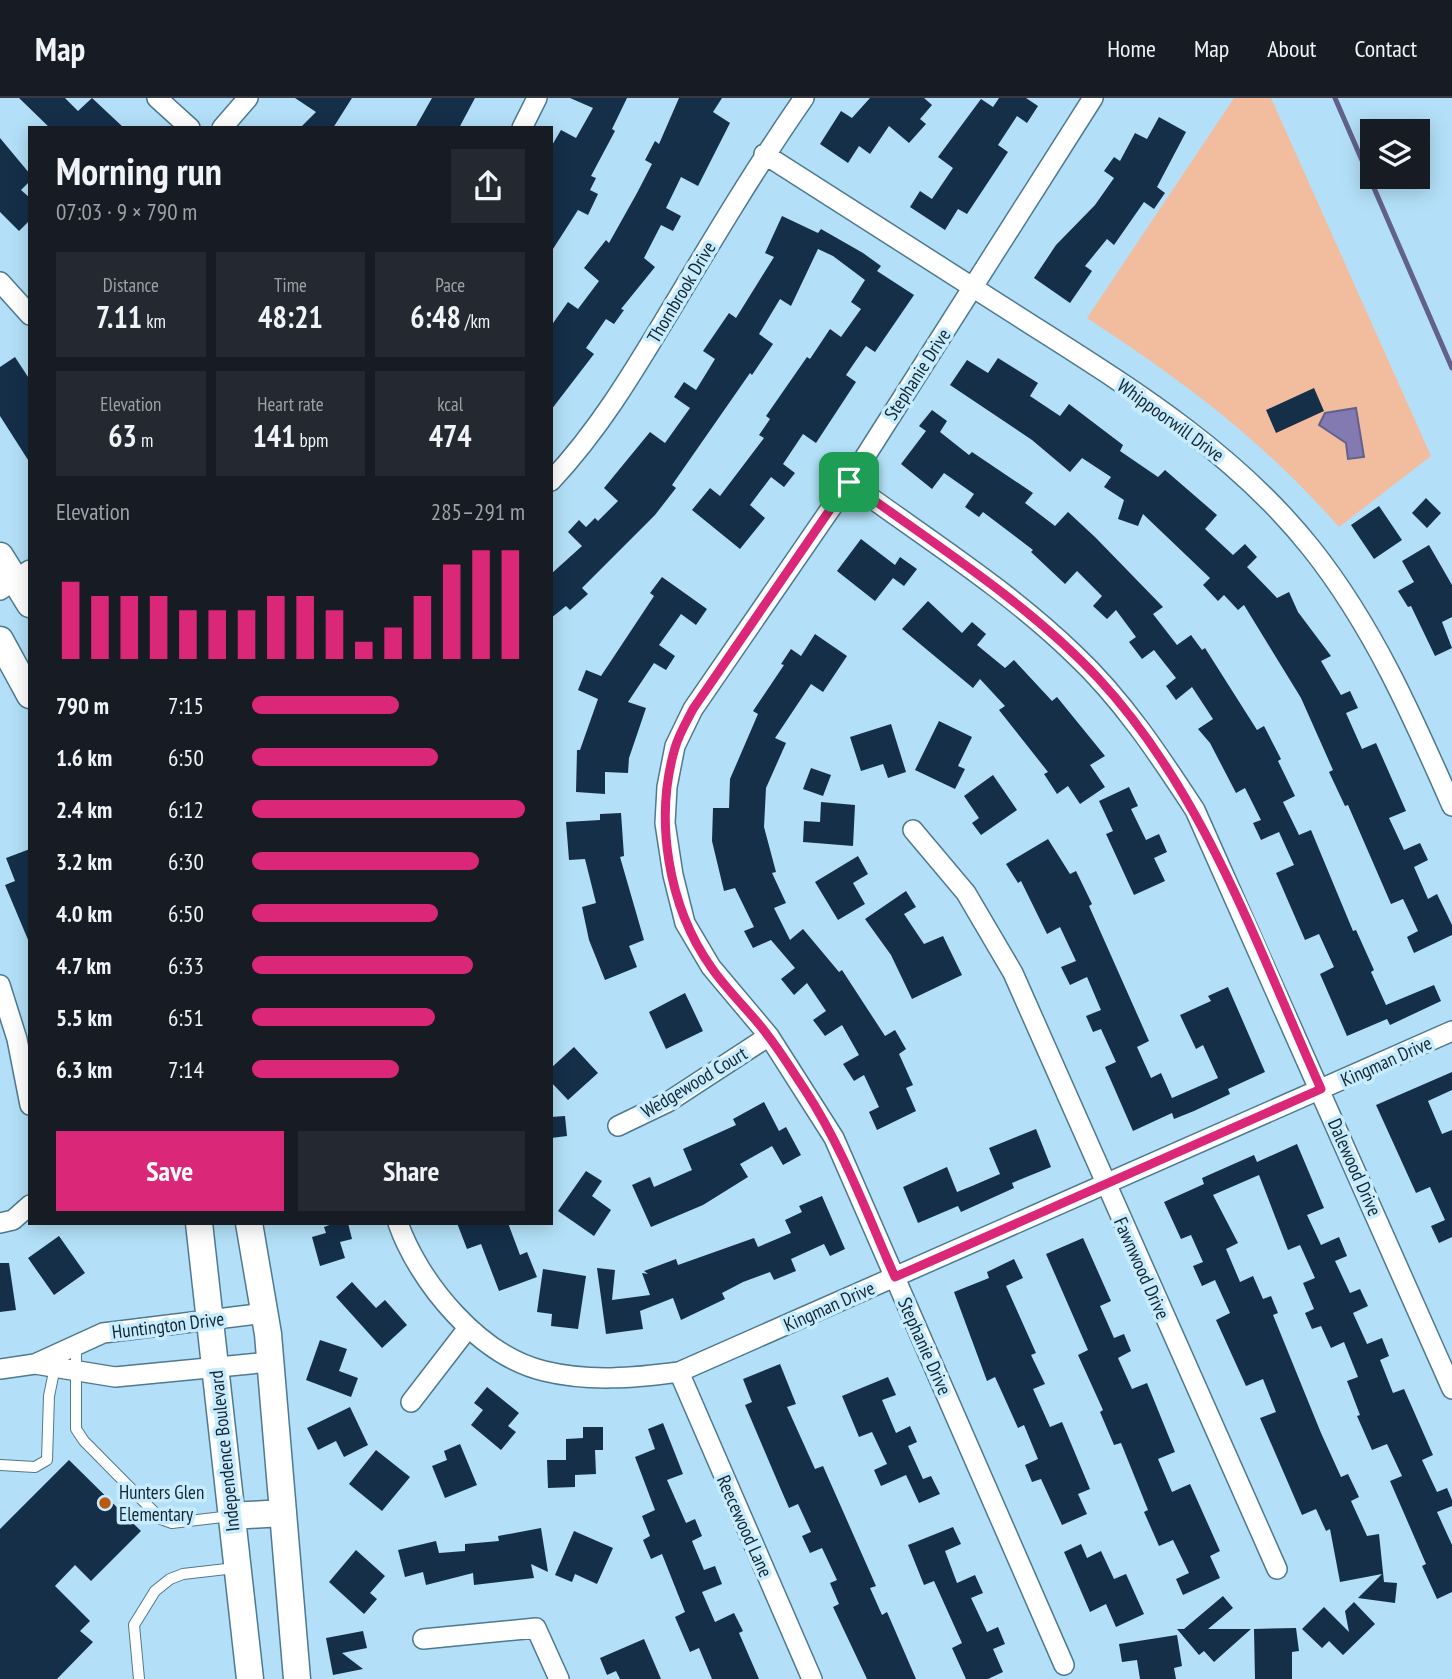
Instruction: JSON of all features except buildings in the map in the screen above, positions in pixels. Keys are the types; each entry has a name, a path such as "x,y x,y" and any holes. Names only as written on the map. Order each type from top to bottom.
{"main road":[{"path":"0,556 28,601"},
{"path":"0,640 28,691"},
{"name":"Independence Boulevard","path":"199,1225 232,1516 235,1568 250,1679"},
{"path":"249,1225 265,1313 298,1679"},
{"path":"232,1516 282,1513"}],"street":[{"path":"158,98 189,126"},
{"path":"224,126 248,98"},
{"path":"523,126 537,98"},
{"name":"Thornbrook Drive","path":"553,479 578,453 617,399 764,154 803,98"},
{"name":"Stephanie Drive","path":"1064,1665 834,1138 769,1036 711,967 685,923 673,876 665,823 667,787 676,746 693,709 849,482 1093,98"},
{"name":"Whippoorwill Drive","path":"764,154 1184,426 1229,463 1289,523 1340,587 1378,647 1452,806"},
{"path":"0,282 28,313"},
{"name":"Dalewood Drive","path":"849,482 1030,615 1073,653 1127,713 1161,757 1195,810 1452,1389"},
{"name":"Fawnwood Drive","path":"913,830 966,894 1013,972 1277,1569"},
{"path":"0,985 17,1039 28,1095"},
{"name":"Kingman Drive","path":"399,1225 408,1251 429,1286 468,1328 509,1355 542,1371 593,1378 631,1378 678,1372 1452,1031"},
{"name":"Wedgewood Court","path":"618,1126 668,1102 769,1036"},
{"path":"0,1223 13,1220 28,1207"},
{"name":"Huntington Drive","path":"35,1364 103,1333 265,1313"},
{"path":"411,1402 468,1328"},
{"name":"Huntington Drive","path":"0,1369 35,1364 116,1377 270,1362"},
{"name":"Reecewood Lane","path":"678,1372 812,1679"},
{"path":"423,1639 536,1628 559,1679"}],"lane":[{"path":"76,1345 76,1429 83,1441 161,1519 172,1523 232,1516"},
{"path":"0,1465 36,1466 47,1460 49,1396 55,1367"},
{"path":"139,1679 134,1625 156,1591 170,1579 183,1574 235,1568"}],"shaded area":[{"path":"1234,98 1271,98 1431,456 1339,527 1310,495 1251,439 1189,389 1087,318"},
{"path":"1356,408 1364,457 1348,459 1346,443 1319,425 1325,413"}],"waterway":[{"path":"1335,98 1452,368"}],"place":[{"name":"Hunters Glen Elementary","path":"105,1503"}],"route":[{"path":"849,482 1030,615 1100,680 1127,713 1161,757 1195,810 1321,1089 895,1277 834,1138 769,1036 711,967 685,923 673,876 665,823 667,787 676,746 693,709 849,482"}]}
